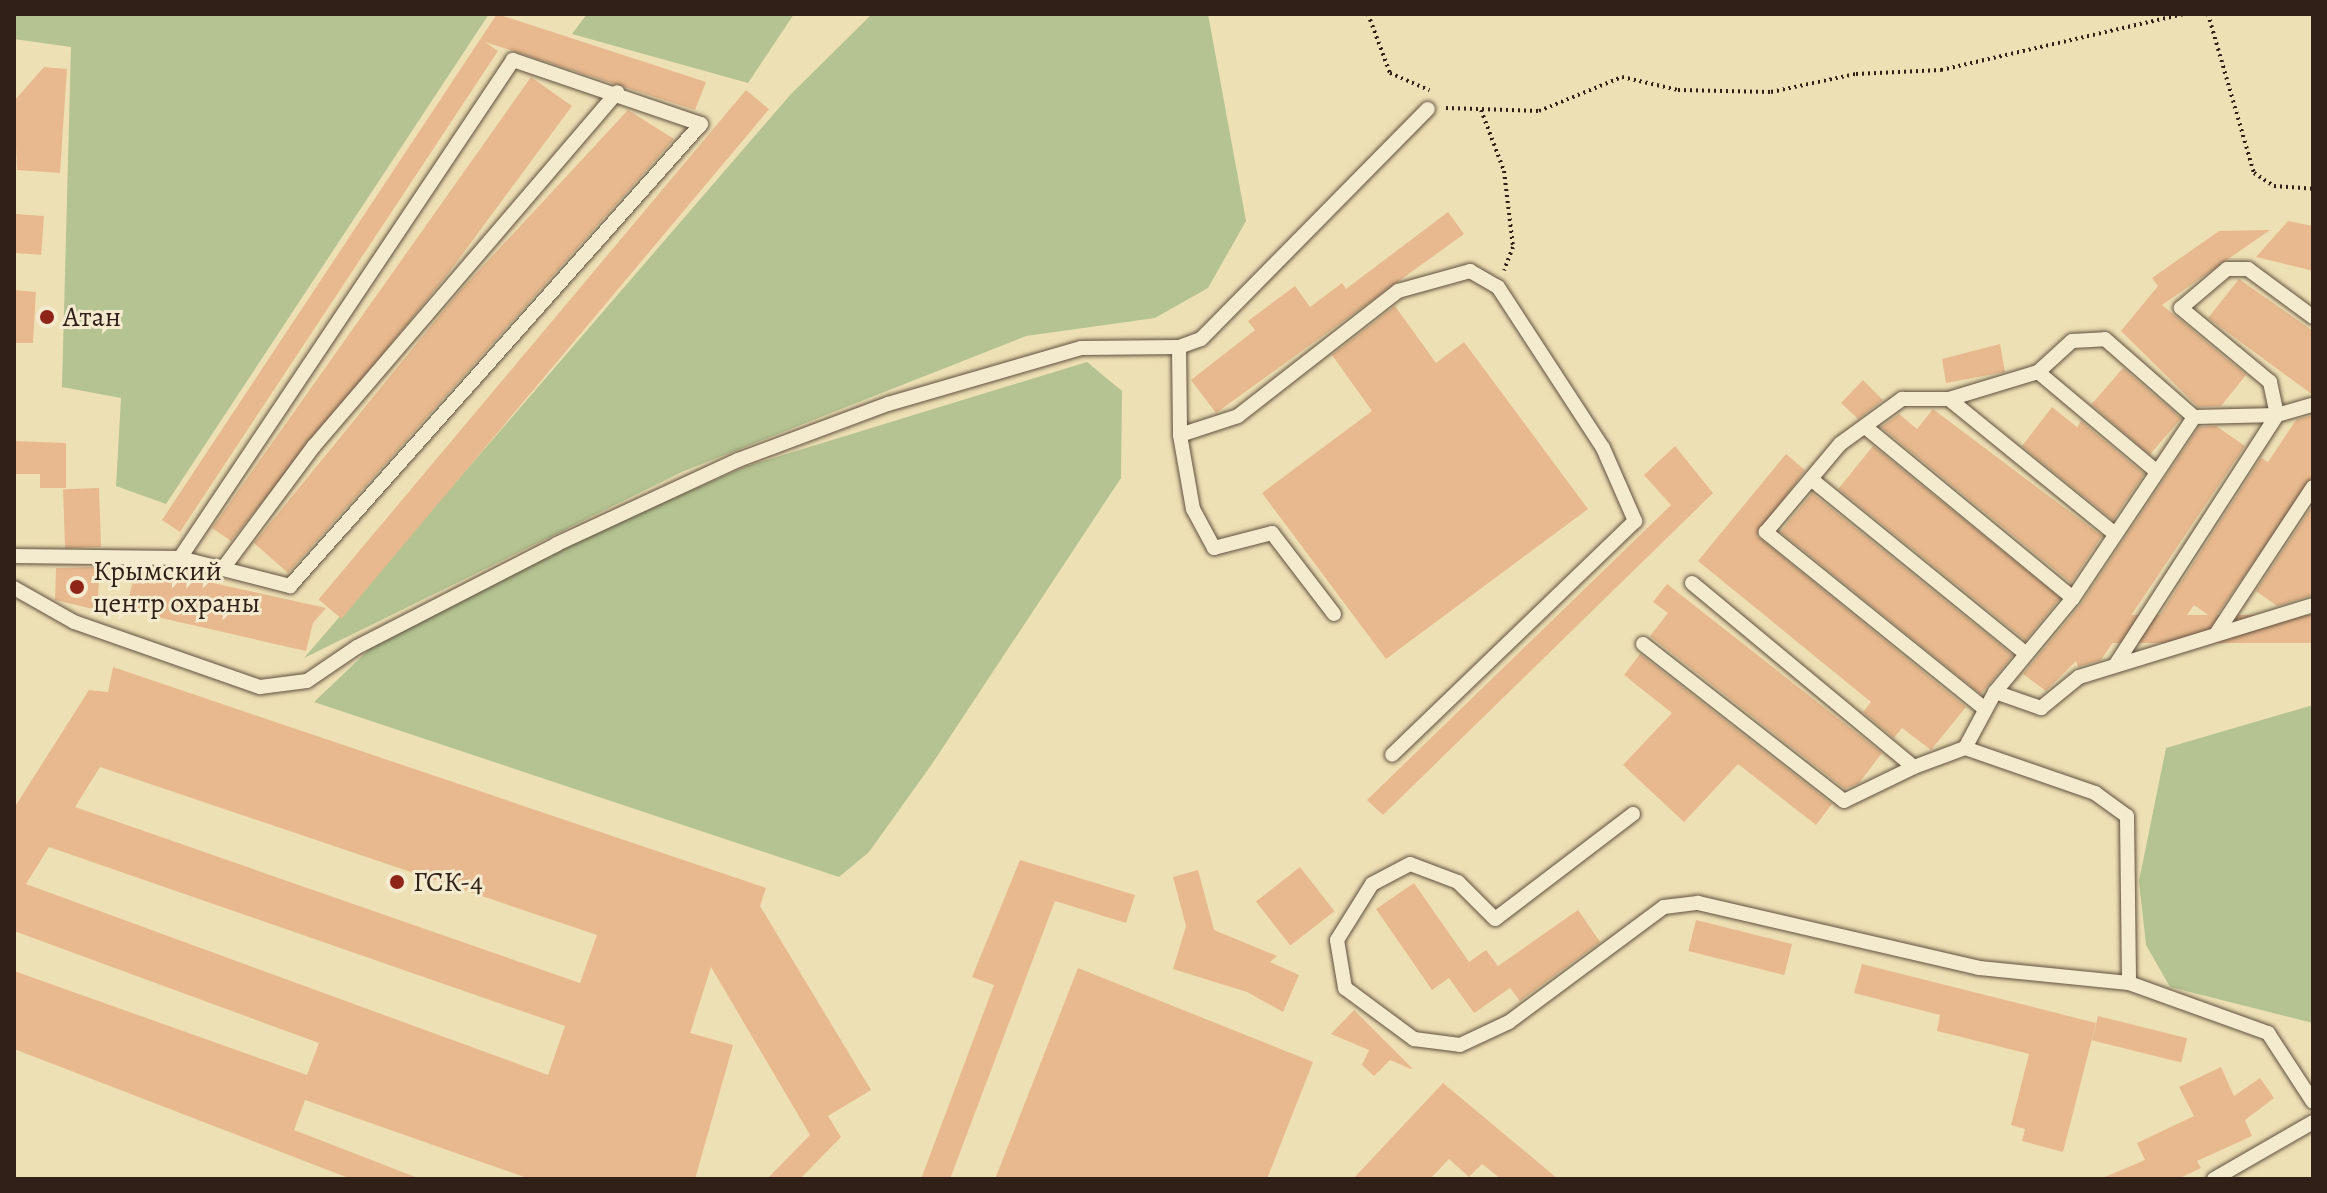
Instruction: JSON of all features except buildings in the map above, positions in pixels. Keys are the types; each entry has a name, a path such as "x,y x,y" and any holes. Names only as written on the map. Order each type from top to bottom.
{"lane":[{"path":"14,556 180,558 290,586 701,124 617,92 513,60 180,558"},
{"path":"224,567 314,446 617,92"},
{"path":"14,588 74,622 245,682 307,681 357,647 557,544 738,460 888,404 1081,348 1179,347 1201,339 1428,109"},
{"path":"2116,664 2277,415 2270,382 2181,308 2227,269 2248,269 2313,317"},
{"path":"1180,435 1238,416 1398,291 1470,271 1498,287 1603,448 1635,521 1392,755"},
{"path":"1985,709 1766,532 1840,444 1869,430 1902,399 1949,399 2038,372 2072,341 2105,339 2194,417 2277,415 2313,405"},
{"path":"1179,347 1180,435 1193,509 1214,548 1272,533 1334,614"},
{"path":"2038,372 2157,472"},
{"path":"1949,399 2115,534"},
{"path":"1965,748 1995,692 2073,598 2194,417"},
{"path":"1869,430 2073,598"},
{"path":"1811,479 2026,654"},
{"path":"2216,634 2313,487"},
{"path":"1692,583 1914,767"},
{"path":"1995,692 2041,708 2079,677 2313,605"},
{"path":"1643,644 1844,801 1914,767 1965,748 2095,793 2127,816 2129,983"},
{"path":"1633,814 1495,919 1458,882 1410,864 1372,884 1337,940 1345,988 1414,1039 1460,1045 1509,1022 1664,907 1698,903 1979,968 2129,983 2268,1033 2313,1102"},
{"path":"2214,1179 2313,1122"}],"path":[{"path":"1368,14 1390,73 1448,108"},
{"path":"1428,109 1539,111 1622,77 1735,95 1856,74 1941,70 2184,14"},
{"path":"2208,14 2254,173 2274,186 2313,189"},
{"path":"1480,109 1495,130 1513,247 1498,287"}],"green space":[{"path":"14,14 489,14 166,504 116,486 121,398 62,387 71,47 14,39"},
{"path":"587,14 794,14 748,83 572,34"},
{"path":"872,14 1208,14 1246,221 1208,288 1155,318 1026,336 684,471 304,658 791,94"},
{"path":"1087,362 1122,391 1121,478 932,764 869,852 839,877 314,702 376,643 570,543 747,466"},
{"path":"2313,705 2313,1023 2170,987 2146,945 2139,881 2166,748"}],"place":[{"name":"Атан","path":"47,317"},
{"name":"Крымский центр охраны","path":"77,587"},
{"name":"ГСК-4","path":"397,882"}]}
